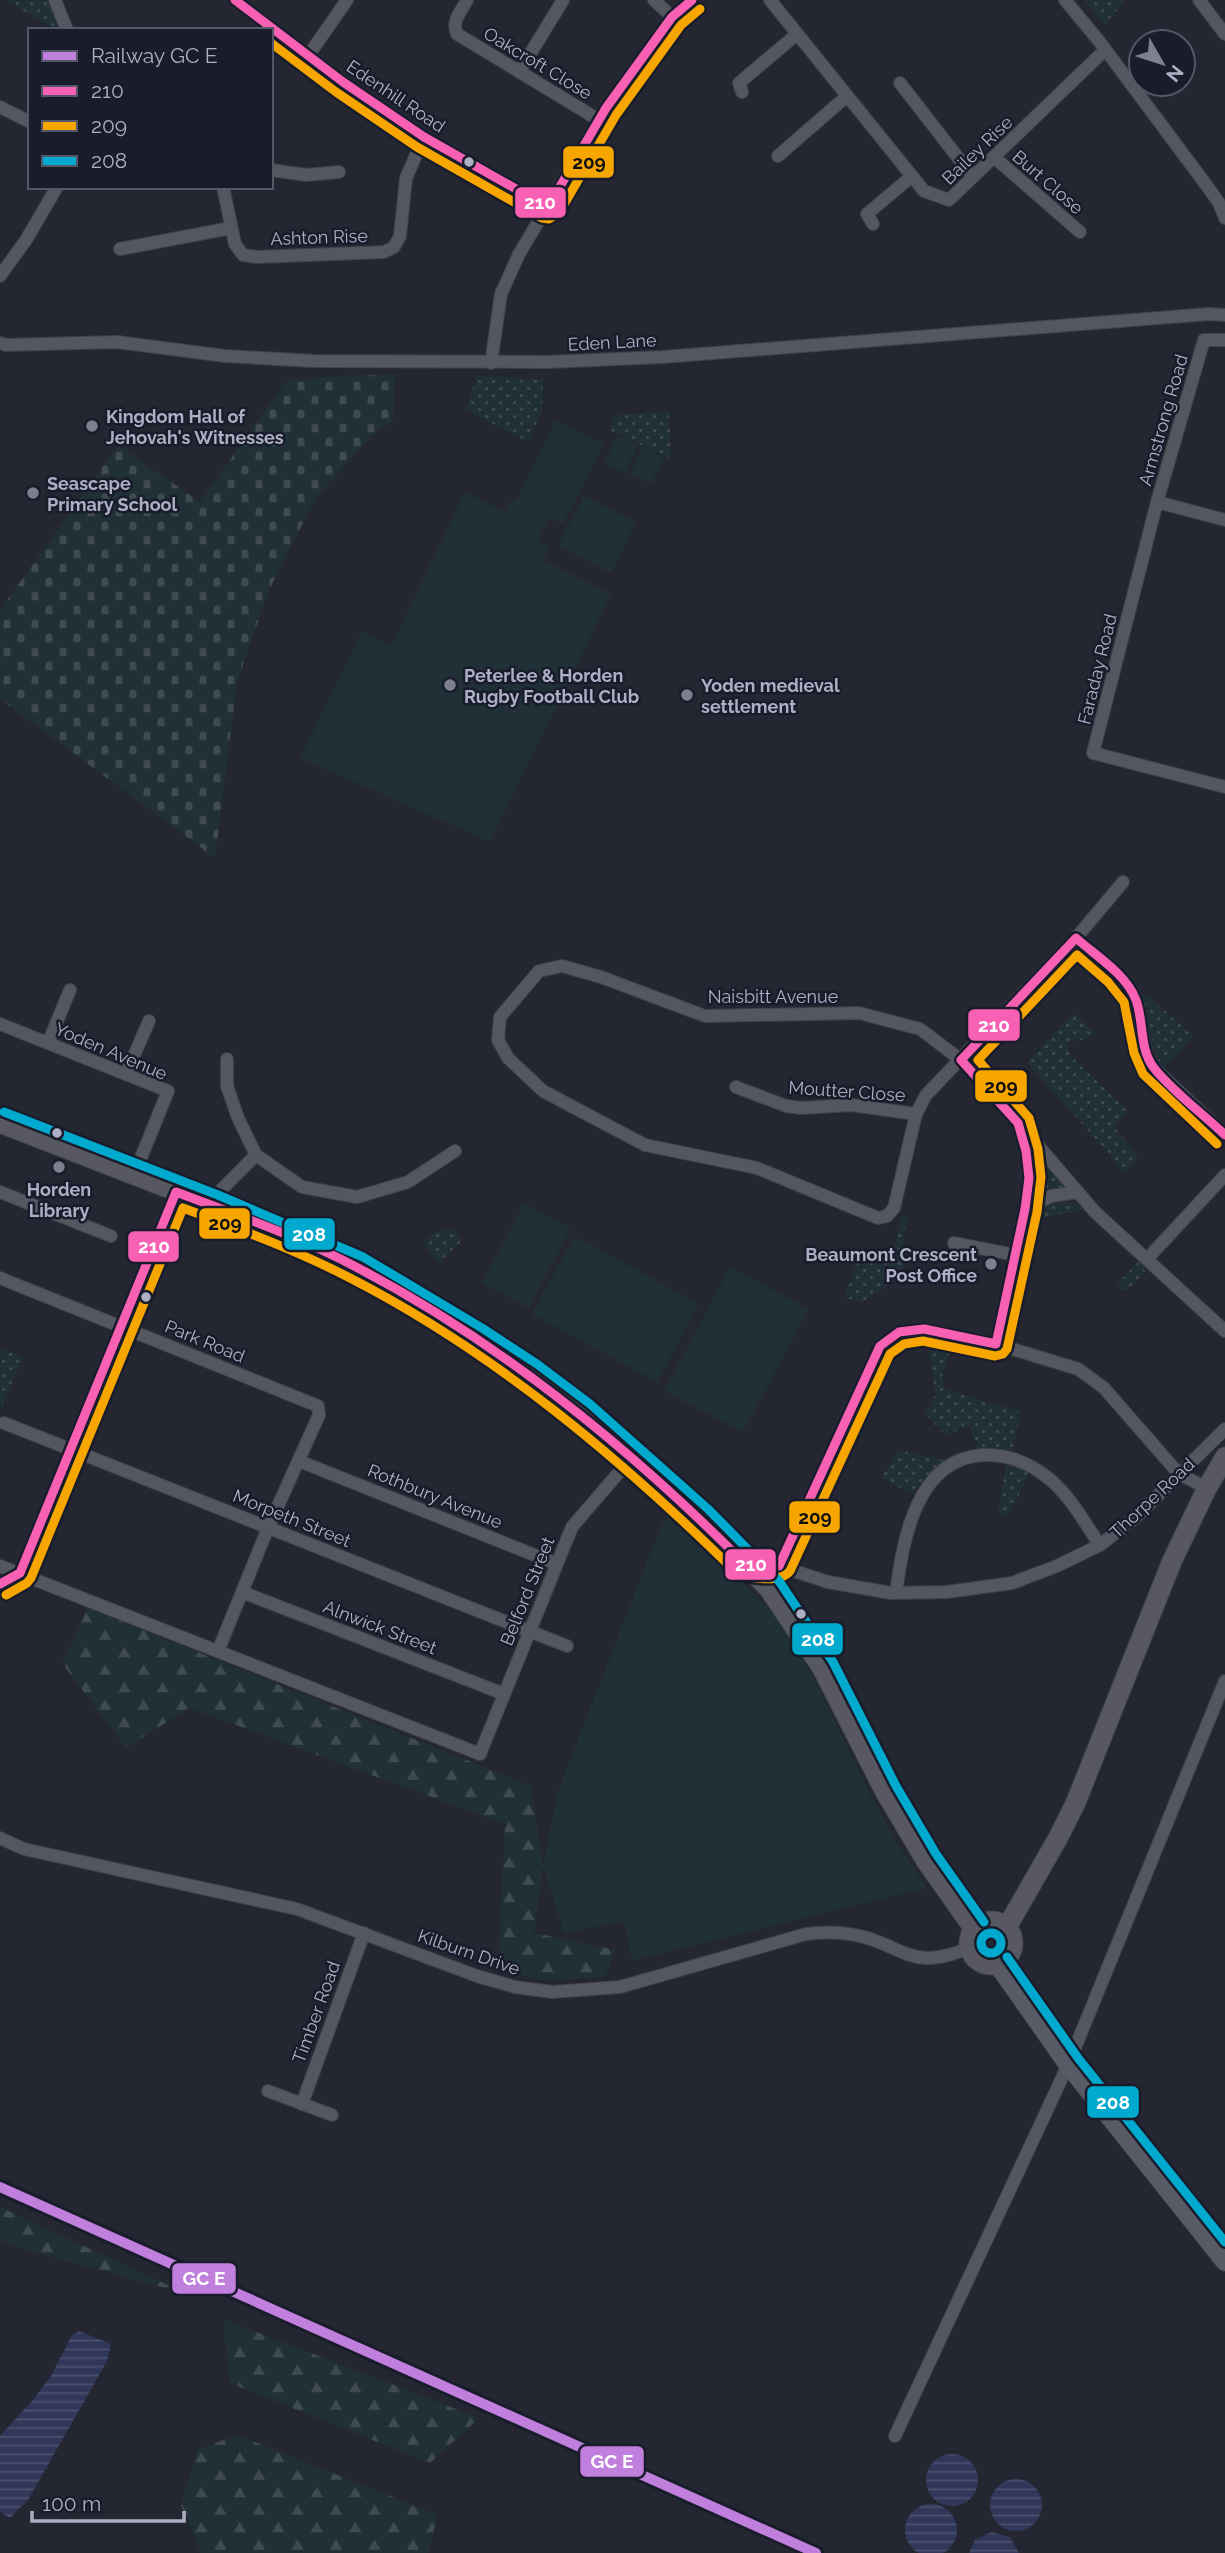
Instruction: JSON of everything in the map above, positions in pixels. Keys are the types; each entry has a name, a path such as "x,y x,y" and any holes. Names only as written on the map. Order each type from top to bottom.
{"main road":[{"path":"0,1123 214,1206 358,1268 530,1374 633,1456 746,1564 769,1589 806,1643 822,1668 885,1792 972,1938 979,1961 989,1965 997,1964 1005,1960 1012,1951 1012,1935 1007,1927 991,1921 980,1924 972,1938"},
{"name":"Thorpe Road","path":"1007,1927 1076,1802 1172,1561 1225,1457"},
{"path":"997,1964 1068,2065 1225,2262"}],"street":[{"path":"55,0 66,28"},
{"name":"Edenhill Road","path":"235,0 269,28"},
{"path":"308,56 347,0"},
{"name":"Oakcroft Close","path":"467,0 454,22 453,27 457,34 599,120"},
{"path":"519,72 563,0"},
{"path":"654,0 672,17"},
{"path":"491,363 501,295 519,254 599,120 672,17 692,0"},
{"name":"Bailey Rise","path":"770,0 924,191 949,200 1105,50"},
{"path":"1065,0 1077,12 1207,186 1219,203 1225,218"},
{"path":"1199,0 1225,34"},
{"name":"Edenhill Road","path":"273,31 424,137 548,207"},
{"path":"742,92 739,83 797,34"},
{"path":"900,83 973,177"},
{"path":"778,156 847,96"},
{"path":"0,107 28,121"},
{"name":"Ashton Rise","path":"223,189 234,244 243,256 384,252 394,247 400,236 406,178 424,137"},
{"name":"Burt Close","path":"994,157 1080,232"},
{"path":"273,170 306,175 339,172"},
{"path":"873,225 867,214 912,176"},
{"path":"0,276 26,240 56,189"},
{"path":"120,249 231,228"},
{"name":"Eden Lane","path":"0,343 117,342 225,356 314,361 491,363 663,357 1196,315 1225,315"},
{"name":"Armstrong Road","path":"1225,340 1204,340 1157,502 1225,520"},
{"name":"Faraday Road","path":"1157,502 1093,753 1225,787"},
{"path":"916,1114 926,1095 1076,938 1123,882"},
{"path":"1076,938 1129,987 1136,999 1147,1056 1153,1067 1225,1135"},
{"name":"Naisbitt Avenue","path":"916,1114 894,1208 887,1216 878,1218 757,1168 645,1145 543,1091 508,1058 498,1040 500,1017 539,971 562,966 601,977 705,1016 859,1013 920,1029 961,1060 1077,1192 1225,1331"},
{"path":"48,1043 70,990"},
{"path":"126,1074 149,1021"},
{"name":"Yoden Avenue","path":"0,1024 168,1091 134,1175"},
{"path":"227,1059 227,1086 238,1118 256,1154 302,1187 356,1197 408,1182 455,1151"},
{"name":"Moutter Close","path":"736,1087 786,1106 802,1108 851,1105 916,1114"},
{"path":"996,1343 1025,1209 1029,1178 1027,1151 1018,1124"},
{"path":"214,1206 222,1189 256,1154"},
{"path":"1147,1259 1225,1175"},
{"path":"0,1192 111,1236"},
{"path":"0,1584 20,1573 176,1192"},
{"path":"1025,1209 1051,1196 1077,1192"},
{"path":"954,1243 1015,1255"},
{"name":"Park Road","path":"0,1278 318,1406 319,1415 299,1461"},
{"path":"779,1566 880,1346 899,1332 924,1329 996,1343 1078,1369 1104,1388 1179,1474 1207,1488"},
{"name":"Morpeth Street","path":"4,1423 567,1646"},
{"name":"Thorpe Road","path":"746,1564 779,1566 828,1582 896,1592 947,1592 1012,1583 1057,1566 1100,1545 1136,1517 1225,1429"},
{"path":"896,1592 908,1525 922,1495 941,1471 971,1456 998,1455 1023,1461 1048,1478 1072,1503 1100,1545"},
{"name":"Belford Street","path":"218,1651 480,1754 572,1528 633,1456"},
{"path":"0,1566 218,1651 268,1528 299,1461"},
{"name":"Rothbury Avenue","path":"299,1461 557,1564"},
{"name":"Alnwick Street","path":"242,1592 504,1694"},
{"path":"895,2436 1068,2065 1225,1681"},
{"name":"Kilburn Drive","path":"0,1838 24,1849 297,1909 477,1976 533,1991 620,1987 806,1934 828,1931 872,1939 908,1955 927,1958 954,1954 972,1938"},
{"name":"Timber Road","path":"302,2104 364,1933"},
{"path":"268,2091 332,2115"}],"green space":[{"path":"51,0 63,28 53,28 6,1"},
{"path":"1083,0 1125,0 1105,25"},
{"path":"395,374 393,420 371,436 315,499 269,590 237,682 215,858 0,699 0,610 118,445 200,502 288,379"},
{"path":"477,376 543,379 542,411 528,442 466,410"},
{"path":"669,411 671,459 609,430 615,415"},
{"name":"Peterlee & Horden Rugby Football Club","path":"556,420 604,444 563,524 549,518 537,541 550,548 543,560 611,594 490,842 300,758 362,631 391,646 465,492 505,512 511,500 516,501"},
{"path":"617,436 638,445 625,473 604,464"},
{"path":"642,447 664,457 651,484 630,475"},
{"path":"584,496 636,522 611,573 558,546"},
{"path":"1142,994 1194,1036 1163,1068 1156,1056"},
{"path":"1073,1013 1095,1032 1089,1038 1067,1043 1070,1055 1128,1111 1114,1127 1136,1153 1138,1160 1125,1174 1027,1063"},
{"path":"1030,1146 1066,1187 1034,1199 1036,1171"},
{"path":"1059,1201 1075,1203 1083,1210 1034,1219 1044,1207"},
{"path":"524,1203 571,1228 529,1308 482,1283"},
{"path":"902,1215 908,1217 902,1249 906,1258 902,1276 861,1303 844,1297 861,1252 875,1257 893,1253"},
{"path":"453,1229 462,1241 439,1263 423,1243 435,1232"},
{"path":"575,1236 699,1304 657,1382 532,1314"},
{"path":"1139,1261 1145,1272 1128,1290 1120,1290 1118,1283"},
{"path":"730,1267 809,1309 743,1432 664,1391"},
{"path":"930,1339 952,1343 942,1377 945,1389 1021,1412 1012,1451 978,1450 970,1426 945,1435 924,1413 936,1395 929,1354"},
{"path":"0,1348 23,1357 1,1408 0,1407"},
{"path":"899,1450 948,1461 913,1494 881,1478"},
{"path":"1006,1465 1029,1473 1011,1511 1002,1516 998,1512"},
{"path":"669,1517 775,1615 815,1679 868,1790 896,1841 927,1888 632,1961 624,1921 564,1933 543,1866 558,1791 661,1526"},
{"path":"88,1608 531,1786 543,1866 534,1933 615,1950 605,1977 541,1980 498,1970 505,1824 189,1708 126,1748 62,1663"},
{"path":"0,2207 187,2294 30,2251 0,2240"},
{"path":"223,2319 479,2418 430,2463 230,2383"},
{"path":"238,2435 438,2515 428,2553 201,2553 181,2505 198,2449"}],"water":[{"path":"79,2331 111,2344 107,2361 28,2500 10,2518 0,2512 0,2436 51,2376 72,2335"},
{"path":"952,2454 962,2456 970,2462 976,2470 976,2490 970,2498 962,2504 952,2506 942,2504 934,2498 928,2490 926,2480 928,2470 934,2462 942,2456"},
{"path":"1016,2479 1026,2481 1034,2487 1040,2495 1040,2515 1034,2523 1026,2529 1016,2531 1006,2529 998,2523 992,2515 990,2505 992,2495 998,2487 1006,2481"},
{"path":"921,2506 941,2506 955,2520 955,2540 941,2554 921,2554 907,2540 907,2520"},
{"path":"991,2532 1010,2537 1019,2553 969,2553 975,2540"}],"transit line":[{"name":"210","path":"235,0 272,28"},
{"name":"210","path":"273,29 343,82 424,137 548,207 606,108 672,17 692,0"},
{"name":"209","path":"273,45 336,92 417,147 542,218 549,219 559,213 616,115 681,25 700,9"},
{"name":"210","path":"0,1584 20,1573 176,1192 314,1246 412,1298 514,1364 563,1401 656,1479 745,1564 779,1566 880,1346 899,1332 924,1329 996,1344 1025,1209 1029,1178 1026,1151 1018,1123 961,1060 1076,938 1110,966 1131,991 1138,1008 1146,1052 1154,1068 1178,1094 1225,1135"},
{"name":"209","path":"6,1595 31,1578 183,1208 267,1240 330,1268 456,1340 506,1374 602,1449 737,1573 757,1578 773,1578 786,1575 790,1571 890,1354 904,1344 923,1341 995,1356 1003,1354 1007,1349 1037,1212 1041,1177 1038,1149 1029,1118 978,1060 1077,955 1108,982 1124,1002 1134,1053 1143,1074 1217,1144"},
{"name":"208","path":"4,1112 218,1195 363,1257 482,1328 537,1364 590,1404 708,1509 779,1581 833,1662 896,1786 936,1854 984,1922"},
{"name":"208","path":"991,1933 998,1936 1001,1943 998,1950 991,1953 984,1950 981,1943 984,1936 991,1933"},
{"name":"208","path":"1007,1957 1078,2058 1225,2242"},
{"path":"0,2187 816,2553"}],"place":[{"name":"Kingdom Hall of Jehovah's Witnesses","path":"92,426"},
{"name":"Seascape Primary School","path":"33,493"},
{"name":"Peterlee & Horden Rugby Football Club","path":"450,685"},
{"name":"Yoden medieval settlement","path":"687,695"},
{"name":"Horden Library","path":"59,1167"},
{"name":"Beaumont Crescent Post Office","path":"991,1264"}]}
